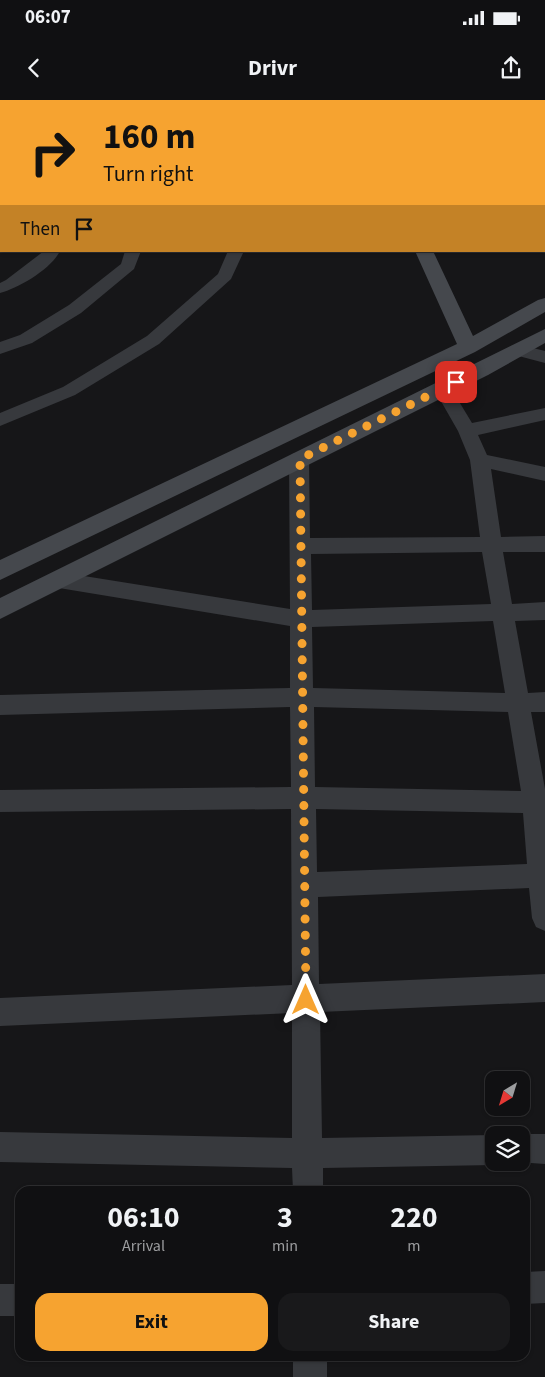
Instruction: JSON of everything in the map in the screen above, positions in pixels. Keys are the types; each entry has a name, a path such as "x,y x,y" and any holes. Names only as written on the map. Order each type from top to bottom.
{"street":[{"path":"0,288 12,284 49,257 52,252"},
{"path":"0,348 26,338 75,309 128,266 133,252"},
{"path":"0,420 70,391 153,340 225,276 236,252"},
{"path":"424,252 468,347"},
{"path":"0,571 468,347 545,304"},
{"path":"0,609 443,388 545,335"},
{"path":"516,350 545,357"},
{"path":"443,388 467,431 480,460 502,611 518,703 540,802 545,918"},
{"path":"467,431 545,414"},
{"path":"300,459 308,1186"},
{"path":"480,460 545,474"},
{"path":"300,546 545,544"},
{"path":"59,580 301,619 545,611"},
{"path":"0,705 302,697 518,703 545,702"},
{"path":"0,801 303,798 540,802"},
{"path":"304,885 543,875"},
{"path":"0,1012 545,988"},
{"path":"0,1147 307,1153 485,1150"},
{"path":"530,1149 545,1149"},
{"path":"530,1288 545,1287"},
{"path":"0,1300 15,1300"},
{"path":"310,1361 310,1377"}],"route":[{"path":"306,1000 300,459 456,382"}]}
